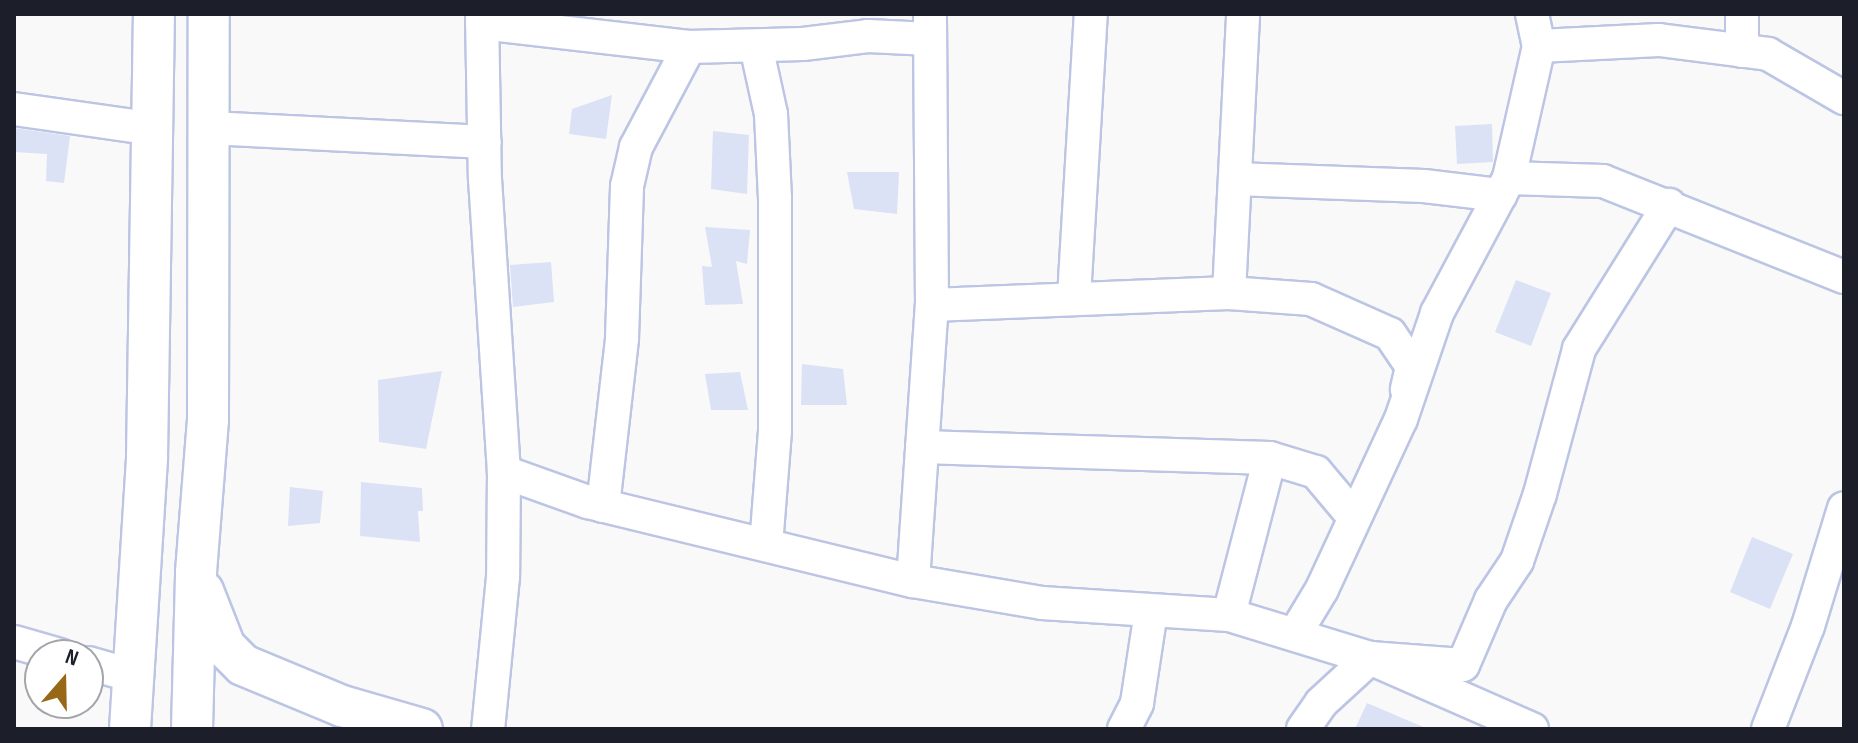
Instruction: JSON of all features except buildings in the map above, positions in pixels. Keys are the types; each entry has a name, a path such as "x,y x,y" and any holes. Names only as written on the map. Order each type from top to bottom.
{"main road":[{"path":"130,729 147,457 154,14"},
{"path":"192,729 196,572 208,420 209,14"},
{"path":"196,572 225,647 243,665 342,706 422,729"}],"street":[{"path":"1074,297 1091,14"},
{"path":"1229,293 1243,14"},
{"path":"1295,634 1322,589 1353,516 1401,419 1437,313 1505,187 1539,46 1532,14"},
{"path":"1742,14 1742,51"},
{"path":"488,729 503,577 504,472 485,142 482,19 689,47 756,46 868,36 930,26 932,305 913,581"},
{"path":"1539,46 1659,40 1768,54 1844,98"},
{"path":"756,46 771,114 775,198 775,431 766,545"},
{"path":"603,506 622,338 627,186 636,147 689,47"},
{"path":"14,109 154,129"},
{"path":"210,128 485,142"},
{"path":"1235,179 1505,187 1603,181 1844,277"},
{"path":"1303,729 1321,703 1370,658 1463,665 1491,600 1517,561 1540,494 1579,349 1669,205"},
{"path":"932,305 1074,297 1168,298 1229,293 1311,299 1390,334 1412,367 1401,419"},
{"path":"922,447 1270,458 1316,472 1353,516"},
{"path":"1229,615 1270,458"},
{"path":"504,472 603,506 913,581 1042,603 1229,615 1370,658 1532,729"},
{"path":"1768,729 1808,626 1844,508"},
{"path":"1124,729 1137,703 1151,611"},
{"path":"104,668 134,676"}]}
